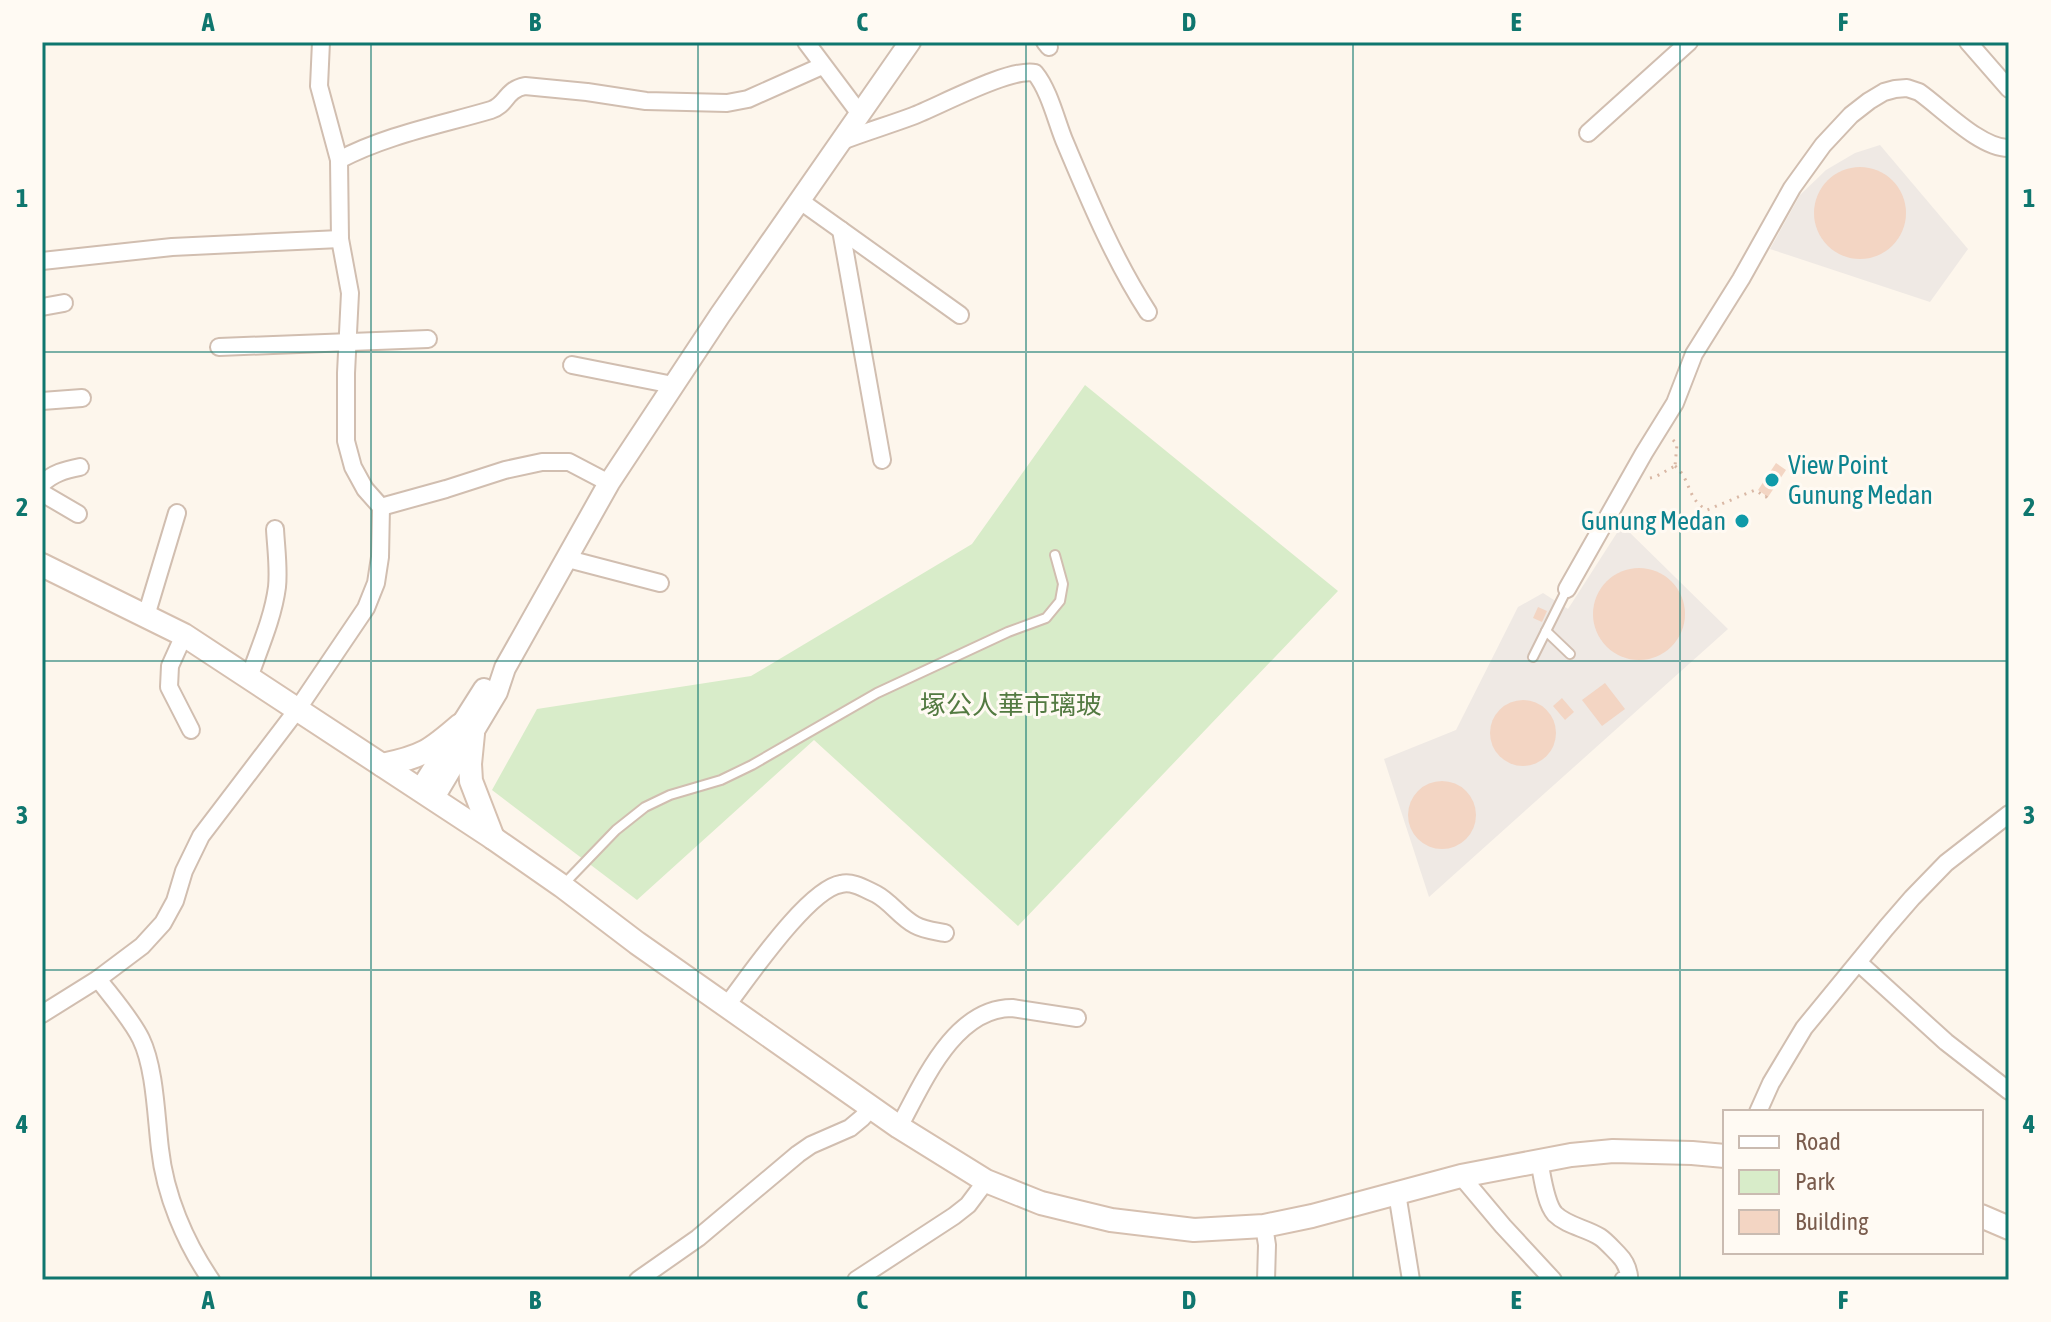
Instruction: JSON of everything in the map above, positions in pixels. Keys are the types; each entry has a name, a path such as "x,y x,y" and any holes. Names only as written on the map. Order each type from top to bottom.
{"main road":[{"path":"42,565 184,635 493,838 899,1127 986,1181 1041,1203 1111,1220 1194,1230 1264,1226 1461,1176 1539,1160 1613,1151 1723,1156"},
{"path":"382,765 420,756 466,730 471,781 493,838"},
{"path":"1983,1217 2009,1228"}],"street":[{"path":"42,1014 98,979 142,946 163,923 201,836 297,710 366,608 376,583 381,507 365,489 353,467 346,441 350,293 340,239 339,160 319,86 321,42"},
{"path":"806,42 860,114"},
{"path":"1588,133 1689,42"},
{"path":"1968,42 2009,89"},
{"path":"427,794 466,730 487,686 501,675 609,483 842,141 901,46"},
{"path":"339,160 362,148 495,109 515,88 525,86 646,101 727,103 748,99 822,66"},
{"path":"842,141 913,116 987,84 1032,71 1044,85 1110,247 1148,312"},
{"path":"1567,589 1675,403 1694,354 1792,188 1823,145 1851,115 1884,92 1907,88 1919,92 1983,141 2003,149 2009,148"},
{"path":"799,200 960,315"},
{"path":"841,230 882,460"},
{"path":"42,261 172,247 340,239"},
{"path":"42,307 64,303"},
{"path":"219,347 428,339"},
{"path":"572,365 673,385"},
{"path":"42,401 82,398"},
{"path":"381,507 542,462 569,462 609,483"},
{"path":"42,484 62,470 80,467"},
{"path":"42,493 78,514"},
{"path":"146,616 177,513"},
{"path":"249,678 276,594 275,529"},
{"path":"568,559 660,583"},
{"path":"184,635 170,666 169,687 191,730"},
{"path":"1759,1110 1771,1083 1804,1028 1912,898 1946,863 2009,814"},
{"path":"727,1005 776,940 832,886 842,883 859,886 880,896 913,925 945,933"},
{"path":"1859,963 1946,1042 2009,1091"},
{"path":"98,979 141,1037 147,1055 160,1153 168,1186 188,1241 211,1280"},
{"path":"899,1127 941,1052 987,1012 1012,1008 1077,1018"},
{"path":"638,1280 698,1238 798,1154 850,1128 872,1107"},
{"path":"1539,1160 1548,1202 1555,1213 1610,1245 1629,1270 1629,1276 1623,1280"},
{"path":"1461,1176 1553,1280"},
{"path":"856,1280 954,1216 968,1205 986,1181"},
{"path":"1397,1193 1411,1280"},
{"path":"1264,1226 1266,1280"}],"lane":[{"path":"562,886 616,830 645,807 670,795 721,780 877,693 1008,632 1046,618 1060,601 1063,584 1055,555"},
{"path":"1533,657 1567,589"},
{"path":"1546,631 1570,654"}],"path":[{"path":"1661,426 1677,444 1675,466 1684,474 1690,494 1698,505 1707,510 1755,490 1767,495"}],"shaded area":[{"path":"1880,145 1968,249 1930,302 1770,249 1800,195 1826,170 1855,153"},
{"path":"1622,525 1728,629 1429,897 1384,759 1456,730 1518,607 1543,593 1568,609"}],"green space":[{"name":"塚公人華市璃玻","path":"1085,385 1338,591 1018,926 814,740 637,900 492,790 537,709 751,676 972,544"}],"building":[{"path":"1860,167 1878,171 1892,181 1902,195 1906,213 1902,231 1892,245 1878,255 1860,259 1842,255 1828,245 1818,231 1814,213 1818,195 1828,181 1842,171"},
{"name":"View Point Gunung Medan","path":"1776,463 1786,470 1768,497 1758,490"},
{"path":"1639,568 1657,572 1671,582 1681,596 1685,614 1681,632 1671,646 1657,656 1639,660 1621,656 1607,646 1597,632 1593,614 1597,596 1607,582 1621,572"},
{"path":"1538,607 1547,611 1542,622 1533,618"},
{"path":"1605,683 1625,709 1602,726 1582,700"},
{"path":"1562,698 1574,712 1565,720 1553,706"},
{"path":"1523,700 1536,703 1546,710 1553,720 1556,733 1553,746 1546,756 1536,763 1523,766 1510,763 1500,756 1493,746 1490,733 1493,720 1500,710 1510,703"},
{"path":"1442,781 1466,791 1476,815 1466,839 1442,849 1418,839 1408,815 1418,791"}],"place":[{"name":"View Point Gunung Medan","path":"1772,480"},
{"name":"Gunung Medan","path":"1742,521"}]}
